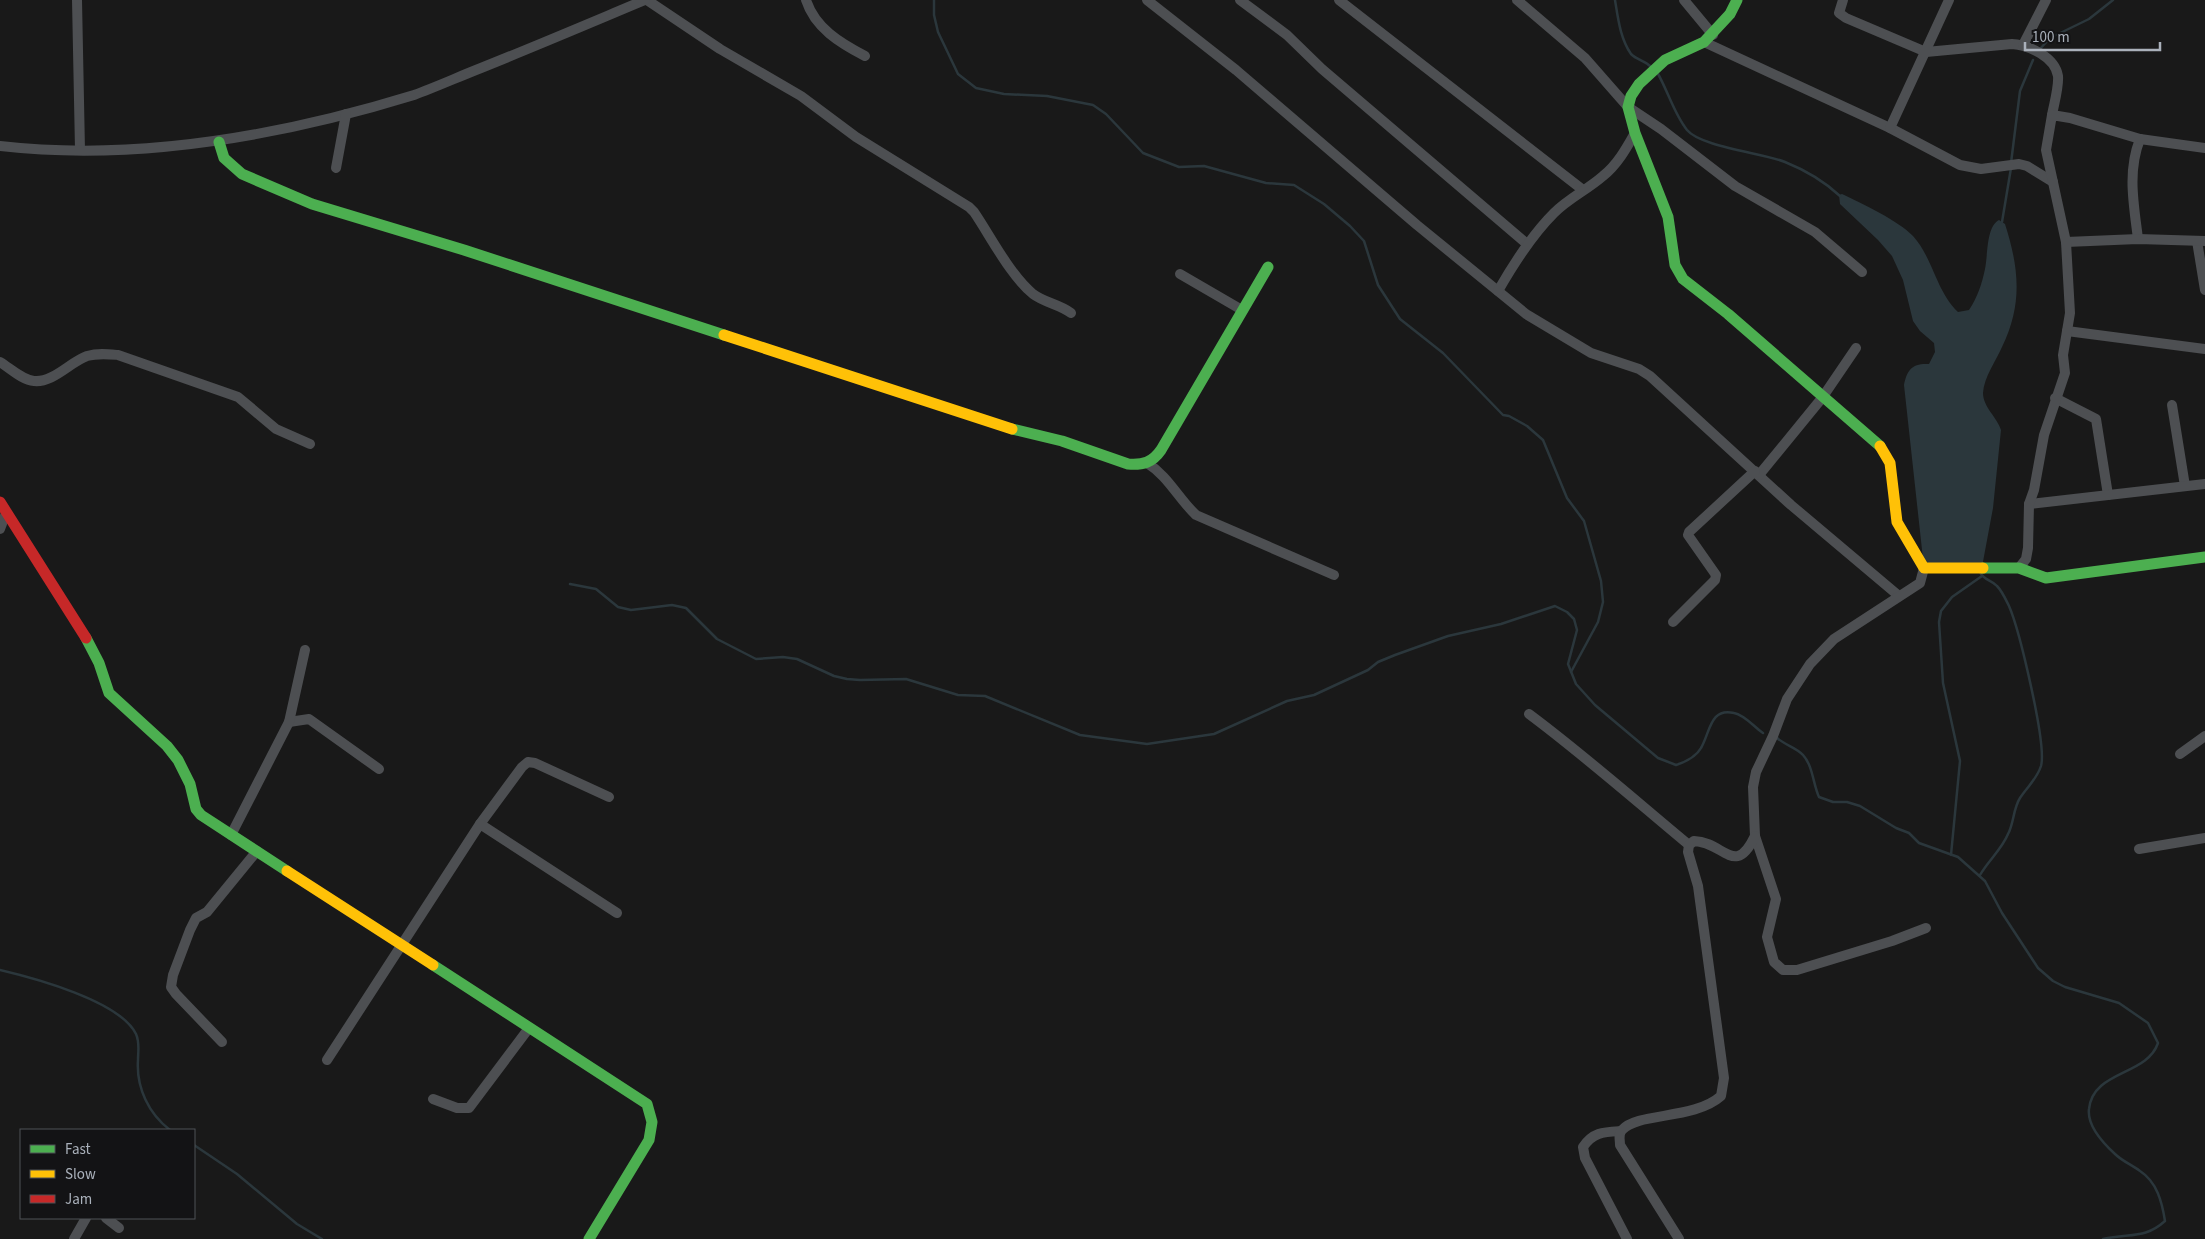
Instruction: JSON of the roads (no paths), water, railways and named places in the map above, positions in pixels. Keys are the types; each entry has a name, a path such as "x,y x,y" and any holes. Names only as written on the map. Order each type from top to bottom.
{"street":[{"path":"77,0 80,150"},
{"path":"806,0 814,18 830,34 842,44 865,56"},
{"path":"1147,0 1236,70 1526,314 1591,353 1638,369 1650,376 1832,541 1899,596"},
{"path":"1240,0 1287,35 1322,70 1527,244"},
{"path":"1339,0 1583,190"},
{"path":"1516,0 1585,58 1628,107 1661,129 1735,186 1815,232 1862,272"},
{"path":"1684,0 1708,39 1969,168 1981,169 2018,164 2027,166 2053,182"},
{"path":"1737,0 1730,14 1708,39 1665,60 1639,84 1631,96 1628,107 1635,133 1668,217 1671,245 1678,273 1866,434 1886,454 1890,463 1897,522 1924,568 1920,583 1834,639 1810,664 1787,699 1773,736 1756,772 1753,787 1755,836 1776,899 1767,937 1774,962 1783,970 1805,967 1892,941 1926,928"},
{"path":"1842,0 1840,12 1846,18 1926,52 2012,44 2023,45 2036,50 2056,68 2058,78 2046,150 2066,242 2070,314 2063,355 2065,373 2044,435 2034,490 2029,504 2026,559 2019,568"},
{"path":"1890,128 1949,0"},
{"path":"2023,45 2046,0"},
{"path":"0,146 80,150 145,148 219,142 346,114 415,94 553,40 641,1 802,96 856,136 969,207 1026,288 1039,298 1059,305 1071,313"},
{"path":"336,168 346,114"},
{"path":"2052,115 2070,118 2140,139 2205,148"},
{"path":"1498,291 1527,244 1553,214 1603,177 1616,164 1635,133"},
{"path":"2138,239 2131,180 2133,159 2140,139"},
{"path":"219,142 224,158 242,174 254,181 312,204 464,250 1025,433 1062,441 1124,463 1146,463 1154,459 1161,450 1268,267"},
{"path":"2066,242 2138,239 2201,241 2205,290"},
{"path":"1180,274 1242,310"},
{"path":"2067,331 2205,349"},
{"path":"1673,622 1714,580 1716,575 1688,535 1689,532 1757,473 1822,398 1856,348"},
{"path":"0,362 24,378 33,381 44,380 86,357 100,353 118,355 238,397 271,426 310,444"},
{"path":"2055,398 2094,416 2096,419 2108,495"},
{"path":"2172,405 2185,486"},
{"path":"1146,463 1164,476 1187,507 1196,515 1334,575"},
{"path":"2029,504 2205,484"},
{"path":"0,502 88,641 99,663 109,693 167,746 178,760 190,784 196,809 201,815 646,1104 652,1112 653,1126 649,1140 590,1239"},
{"path":"0,529 6,512"},
{"path":"1924,568 2019,568 2046,578 2205,557"},
{"path":"231,835 289,722 305,650"},
{"path":"1529,714 1577,750 1593,766 1689,845"},
{"path":"289,722 309,719 379,769"},
{"path":"2180,754 2205,736"},
{"path":"327,1060 480,824 522,767 528,762 535,762 609,797"},
{"path":"480,824 617,913"},
{"path":"1679,1239 1620,1144 1619,1136 1621,1131 1627,1126 1645,1120 1703,1108 1721,1096 1724,1078 1698,886 1688,852 1689,845 1694,841 1702,841 1733,857 1743,856 1748,852 1755,836"},
{"path":"2138,850 2205,838"},
{"path":"222,1042 171,987 196,918 207,912 258,851"},
{"path":"433,1099 458,1108 469,1108 529,1028"},
{"path":"1621,1131 1599,1132 1589,1138 1583,1147 1584,1158 1627,1239"},
{"path":"74,1239 85,1219"},
{"path":"107,1219 119,1228"}],"waterway":[{"path":"934,0 934,15 938,32 958,74 976,88 1004,94 1047,96 1093,105 1106,114 1143,153 1179,167 1204,166 1266,183 1294,185 1324,204 1350,226 1364,241 1378,285 1400,319 1443,353 1503,415 1509,416 1527,426 1543,440 1567,498 1584,521 1601,581 1603,602 1598,622 1571,672"},
{"path":"1615,0 1620,28 1627,48 1633,56 1651,67"},
{"path":"2040,49 2050,38 2089,19 2113,0"},
{"path":"2011,163 2020,91 2033,60"},
{"path":"1657,72 1678,117 1694,136 1718,145 1785,162 1814,177 1840,196"},
{"path":"2002,222 2011,168"},
{"path":"1980,572 1983,577 2001,590 2009,606 2031,686 2042,754 2039,771 2018,802 2010,830 1999,850 1980,875"},
{"path":"1951,855 1960,761 1943,683 1939,622 1941,611 1952,597 1982,576"},
{"path":"570,584 596,589 618,607 631,610 672,605 686,608 717,639 756,659 783,657 797,659 834,676 847,679 906,679 958,695 985,696 1080,735 1147,744 1214,734 1287,701 1314,695 1395,655 1448,636 1501,624 1555,606 1567,612 1574,619 1577,630 1568,664 1576,684 1595,705 1658,758 1676,765 1690,759 1701,748 1715,717 1726,712 1742,716 1763,733"},
{"path":"1776,737 1800,752 1806,759 1819,797 1833,802 1847,802 1860,806 1896,828 1909,833 1919,843 1958,857 1985,881 2002,913 2038,968 2053,981 2065,987 2119,1003 2148,1023 2158,1043 2152,1054 2143,1062 2100,1087 2093,1096 2089,1115 2093,1127 2106,1145 2151,1181 2158,1193 2165,1221 2151,1231 2103,1239"},
{"path":"0,970 54,985 95,1001 113,1011 127,1022 137,1037 139,1080 145,1100 156,1116 169,1129"},
{"path":"195,1146 237,1174 297,1224 322,1239"}]}
